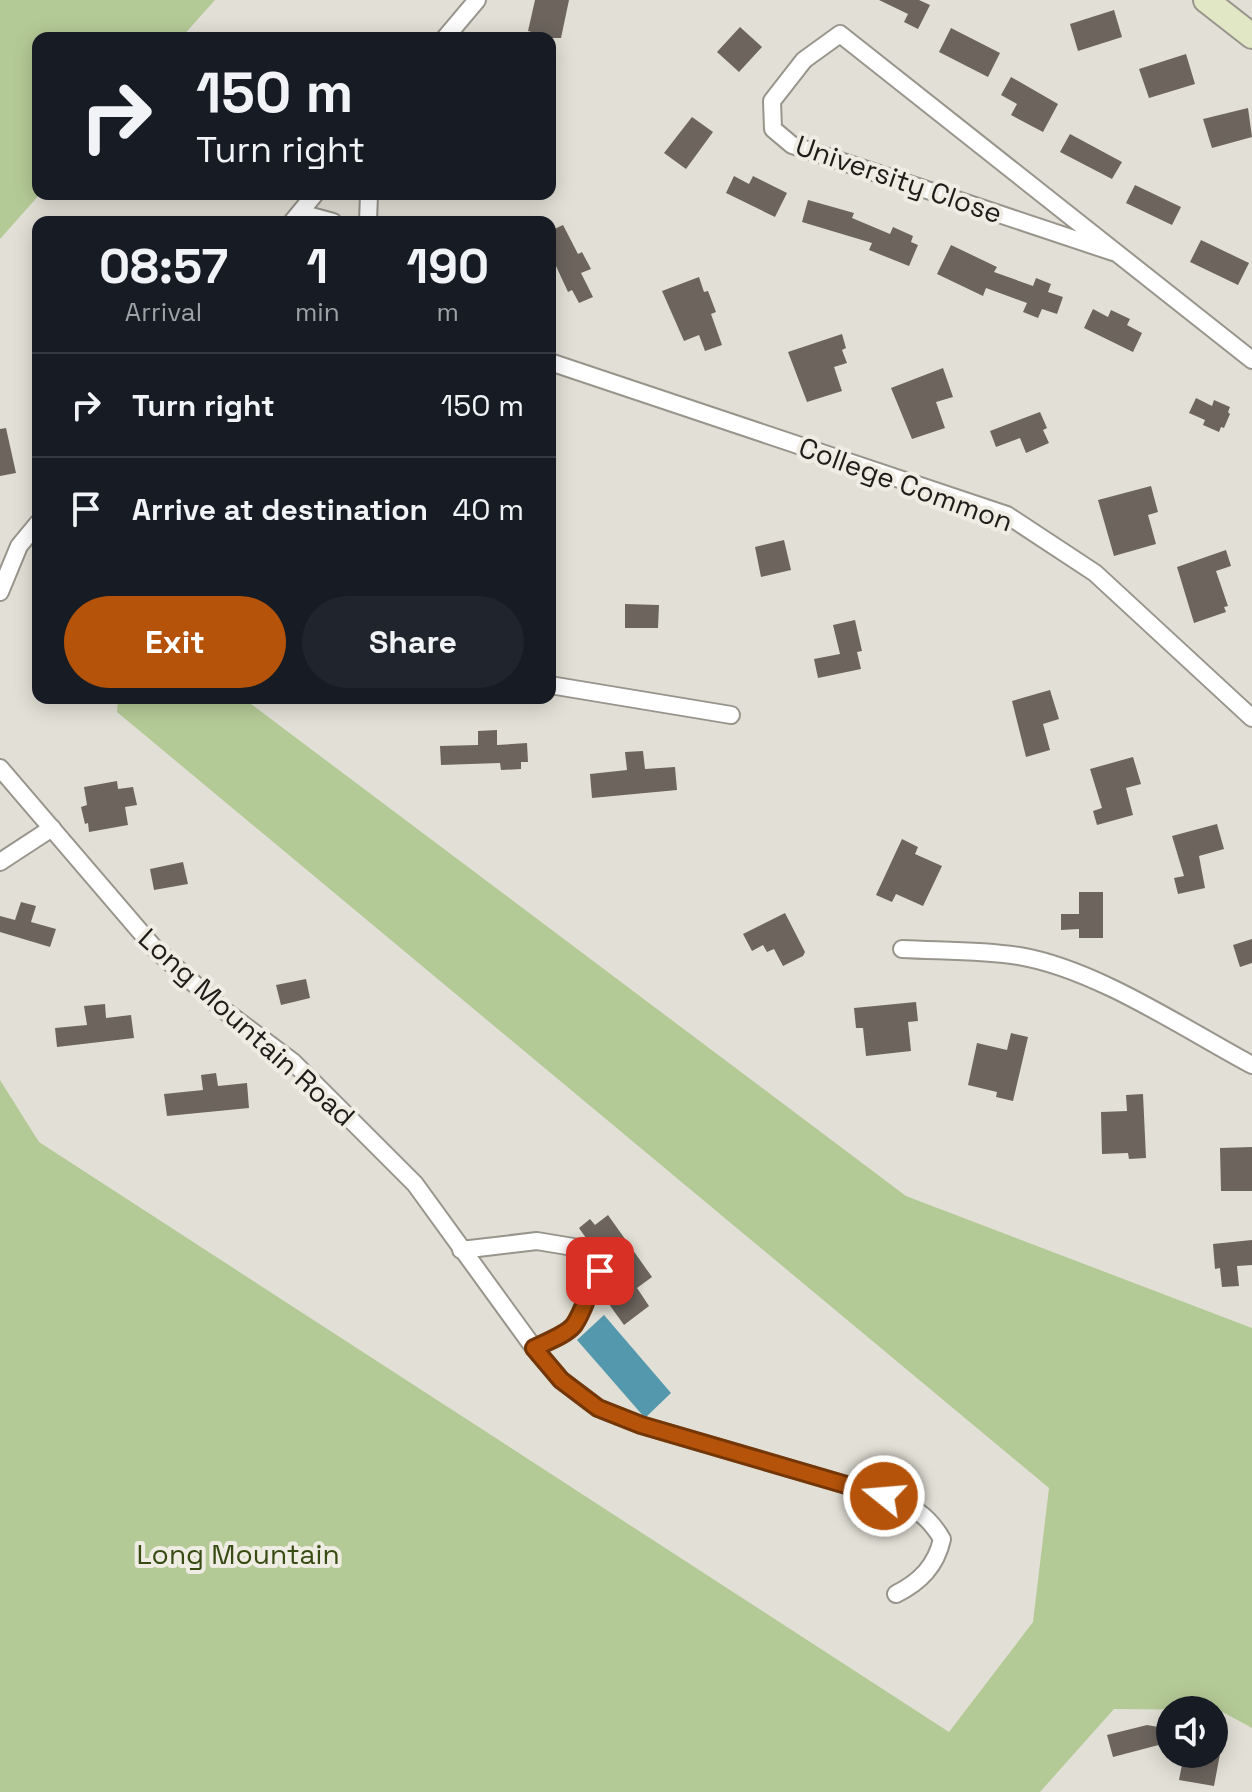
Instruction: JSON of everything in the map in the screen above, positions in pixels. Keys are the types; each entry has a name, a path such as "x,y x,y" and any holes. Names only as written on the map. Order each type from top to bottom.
{"street":[{"path":"450,32 477,0"},
{"path":"1206,0 1252,36"},
{"name":"University Close","path":"1113,252 792,145 773,129 772,101 804,60 840,34 1252,360"},
{"path":"297,216 310,200"},
{"name":"College Common","path":"556,364 1007,515 1095,573 1252,718"},
{"path":"0,592 19,546 32,530"},
{"path":"556,686 731,715"},
{"name":"Long Mountain Road","path":"0,768 156,950 225,1011 293,1062 415,1184 461,1250 561,1380 598,1408 641,1425 884,1496 916,1509 932,1522 942,1539 939,1553 916,1584 896,1594"},
{"path":"0,862 52,828"},
{"path":"902,949 1019,956 1066,970 1113,989 1252,1065"},
{"path":"461,1250 537,1241 585,1249"},
{"path":"534,1348 572,1327 590,1284 600,1271"}],"green space":[{"path":"0,0 215,0 186,32 32,32 32,200 35,200 0,239"},
{"name":"Long Mountain","path":"118,704 251,704 906,1196 1252,1328 1252,1728 1228,1715 1228,1696 1156,1696 1156,1709 1114,1709 1040,1792 0,1792 0,1080 39,1142 949,1732 1033,1622 1049,1488 117,712"}],"water":[{"path":"604,1315 671,1393 645,1418 577,1340"}],"building":[{"path":"535,0 569,0 561,38 556,38 556,32 528,31"},
{"path":"879,0 919,0 930,5 918,29 904,22 908,14"},
{"path":"1114,10 1122,37 1078,51 1070,24"},
{"path":"740,27 762,47 739,72 717,52"},
{"path":"951,28 1000,53 988,77 939,52"},
{"path":"1186,54 1195,84 1149,98 1139,69"},
{"path":"1011,77 1058,104 1043,132 1011,115 1017,104 1001,95"},
{"path":"1248,108 1252,137 1212,148 1203,119"},
{"path":"692,117 713,132 686,169 664,153"},
{"path":"1070,134 1122,162 1112,179 1060,152"},
{"path":"734,176 749,184 753,176 787,193 775,217 726,193"},
{"path":"1135,185 1181,207 1172,225 1126,203"},
{"path":"808,200 854,213 852,218 890,234 893,227 913,236 911,242 918,245 909,266 869,250 872,243 802,222"},
{"path":"563,225 578,254 582,252 591,269 581,273 593,297 579,303 572,290 568,292 556,266 556,228"},
{"path":"1201,240 1249,263 1238,285 1190,262"},
{"path":"951,245 997,267 994,272 1033,286 1036,278 1051,284 1048,292 1063,297 1057,314 1042,309 1038,318 1023,312 1027,303 986,288 983,296 937,274"},
{"path":"699,277 716,312 711,314 722,345 705,351 699,335 684,341 662,291"},
{"path":"1093,309 1108,317 1111,310 1130,319 1127,325 1142,333 1133,352 1084,328"},
{"path":"842,334 846,348 842,350 847,363 834,367 842,391 807,402 788,352"},
{"path":"943,368 953,397 936,402 945,428 912,439 891,388"},
{"path":"1196,398 1212,406 1214,400 1230,407 1224,428 1221,427 1219,432 1203,425 1205,420 1189,413"},
{"path":"1040,412 1049,443 1026,453 1020,438 996,447 990,431"},
{"path":"6,428 16,473 0,476 0,429"},
{"path":"1151,486 1158,512 1148,515 1156,544 1114,556 1098,500"},
{"path":"784,540 791,570 761,577 755,547"},
{"path":"1226,550 1231,566 1216,571 1228,606 1224,607 1226,612 1194,623 1177,567"},
{"path":"625,604 659,605 658,628 625,628"},
{"path":"855,620 862,651 857,652 861,669 818,678 814,659 840,654 833,625"},
{"path":"1050,690 1059,719 1043,724 1050,750 1026,757 1012,701"},
{"path":"497,730 497,745 527,743 528,762 521,762 521,769 501,770 500,763 441,765 440,746 478,745 478,731"},
{"path":"643,751 645,769 675,767 677,790 592,798 590,774 627,770 625,752"},
{"path":"1133,757 1141,784 1126,788 1133,815 1097,825 1093,811 1102,808 1090,769"},
{"path":"117,781 118,789 133,787 137,805 125,807 128,825 89,832 81,807 87,805 84,787"},
{"path":"1217,824 1224,849 1199,856 1205,888 1178,894 1174,878 1184,876 1172,836"},
{"path":"902,839 918,847 915,854 942,866 923,906 896,894 892,902 876,895"},
{"path":"183,862 188,884 154,890 150,869"},
{"path":"1079,892 1103,892 1103,938 1079,938 1079,929 1061,930 1061,914 1079,914"},
{"path":"21,902 36,906 31,922 56,929 50,947 0,932 0,916 15,920"},
{"path":"785,913 805,952 783,966 774,949 767,952 763,945 752,951 743,934"},
{"path":"1252,939 1252,963 1240,967 1233,945"},
{"path":"306,979 310,998 281,1005 276,985"},
{"path":"916,1002 918,1021 908,1022 911,1051 866,1056 863,1028 856,1028 854,1008"},
{"path":"105,1004 106,1018 131,1015 134,1038 57,1047 55,1028 87,1025 84,1006"},
{"path":"1011,1033 1028,1037 1013,1101 996,1097 997,1092 968,1085 977,1043 1007,1050"},
{"path":"216,1073 218,1086 247,1083 249,1108 167,1116 164,1094 203,1090 201,1075"},
{"path":"1143,1094 1146,1158 1129,1159 1128,1153 1102,1154 1101,1112 1127,1111 1126,1095"},
{"path":"1252,1147 1252,1191 1221,1191 1220,1148"},
{"path":"608,1215 652,1277 637,1288 649,1306 624,1325 601,1293 611,1272 609,1265 601,1260 596,1261 586,1273 577,1260 590,1259 596,1250 593,1241 586,1238 579,1228 590,1219 595,1225"},
{"path":"1252,1240 1252,1265 1237,1266 1239,1286 1222,1287 1220,1268 1215,1269 1213,1244"},
{"path":"1147,1725 1156,1727 1156,1746 1113,1757 1107,1735"},
{"path":"1181,1768 1217,1768 1214,1786 1179,1780"}],"tunnel":[{"path":"585,1249 600,1271"}],"route":[{"path":"600,1271 590,1284 572,1327 534,1348 561,1380 598,1408 641,1425 884,1496"}]}
